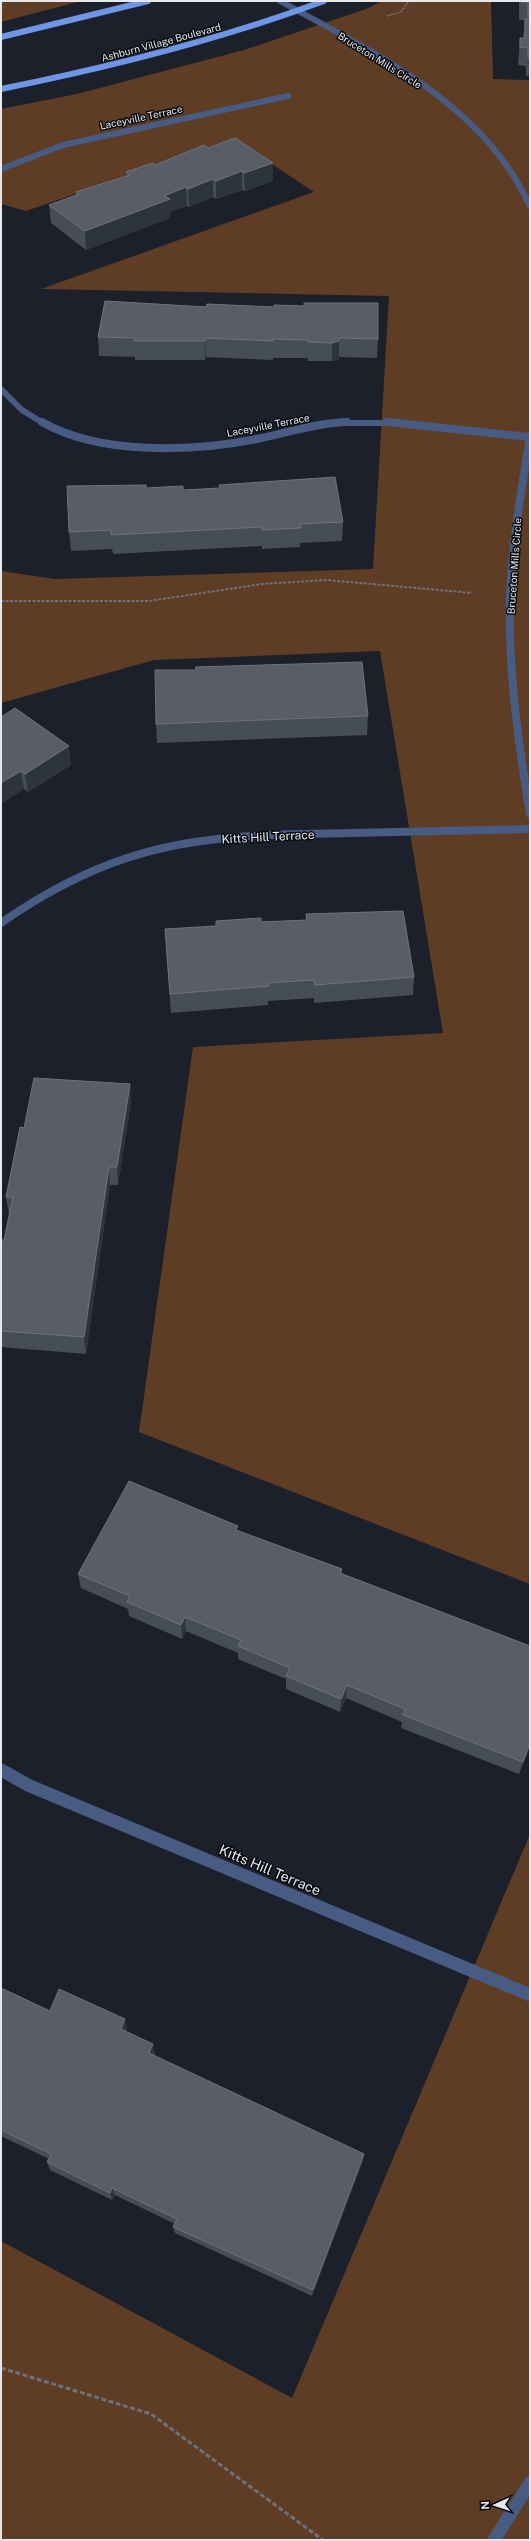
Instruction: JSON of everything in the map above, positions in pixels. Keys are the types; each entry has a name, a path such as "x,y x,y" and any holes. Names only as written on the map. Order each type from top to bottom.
{"main road":[{"path":"1,37 148,1"},
{"name":"Ashburn Village Boulevard","path":"1,88 98,68 192,44 298,11 324,1"}],"street":[{"name":"Bruceton Mills Circle","path":"280,1 386,61 462,118 496,151 520,184 530,206"},
{"name":"Laceyville Terrace","path":"1,169 62,145 288,96"},
{"name":"Laceyville Terrace","path":"1,389 7,397 42,423 93,440 144,446 205,446 245,441 337,422 382,422 530,438"},
{"name":"Bruceton Mills Circle","path":"530,438 519,501 510,597 511,664 520,754 530,814"},
{"name":"Kitts Hill Terrace","path":"1,923 35,899 102,866 148,852 194,843 246,836 530,828"},
{"name":"Kitts Hill Terrace","path":"1,1770 30,1786 530,1995"},
{"path":"494,2540 530,2483"}],"path":[{"path":"1,601 149,601 262,584 327,580 510,597"},
{"path":"1,2368 151,2414 323,2540"}],"shaded area":[{"path":"1,1 81,1 1,22"},
{"path":"382,1 491,1 493,79 530,80 530,1584 139,1432 193,1047 443,1033 380,651 154,660 1,703 1,571 55,579 373,569 389,296 41,289 314,192 234,139 26,211 1,204 1,109 77,94 244,50 366,9"},
{"path":"530,1834 530,2540 1,2540 1,2241 292,2398"}],"building":[{"path":"521,1 530,1 530,58 528,58 528,48 520,47 520,38 525,38 525,19 528,19 528,2"},
{"path":"235,138 273,163 244,173 242,171 216,181 213,179 188,189 186,187 164,196 170,199 85,231 49,205 79,194 76,192 130,175 126,172 153,163 155,165 204,145 208,148"},
{"path":"105,301 206,307 207,304 274,307 274,305 304,306 304,303 378,303 378,339 339,338 339,341 332,343 308,342 308,340 273,339 273,341 205,338 205,341 134,341 134,338 98,337"},
{"path":"335,477 343,522 300,524 301,528 262,530 262,527 111,535 111,530 69,532 67,486 146,485 146,488 183,486 183,490 220,488 219,485"},
{"path":"362,662 368,716 156,724 155,670 195,670 196,667"},
{"path":"15,708 69,746 25,774 21,771 1,783 1,717"},
{"path":"403,911 414,977 315,985 314,980 268,983 269,986 170,994 165,929 216,926 216,921 261,918 261,922 307,920 306,914"},
{"path":"34,1078 130,1084 117,1167 109,1167 84,1337 1,1331 1,1240 4,1240 13,1197 6,1197 20,1127 24,1128"},
{"path":"129,1481 238,1526 236,1530 342,1569 340,1573 530,1646 530,1743 523,1762 403,1715 405,1709 347,1685 341,1699 286,1676 290,1668 238,1646 241,1640 185,1617 181,1625 127,1602 130,1596 78,1574"},
{"path":"1,1988 50,2011 59,1989 125,2019 121,2029 153,2044 149,2053 364,2154 313,2290 173,2227 177,2219 112,2188 110,2193 47,2162 51,2154 1,2130"}]}
